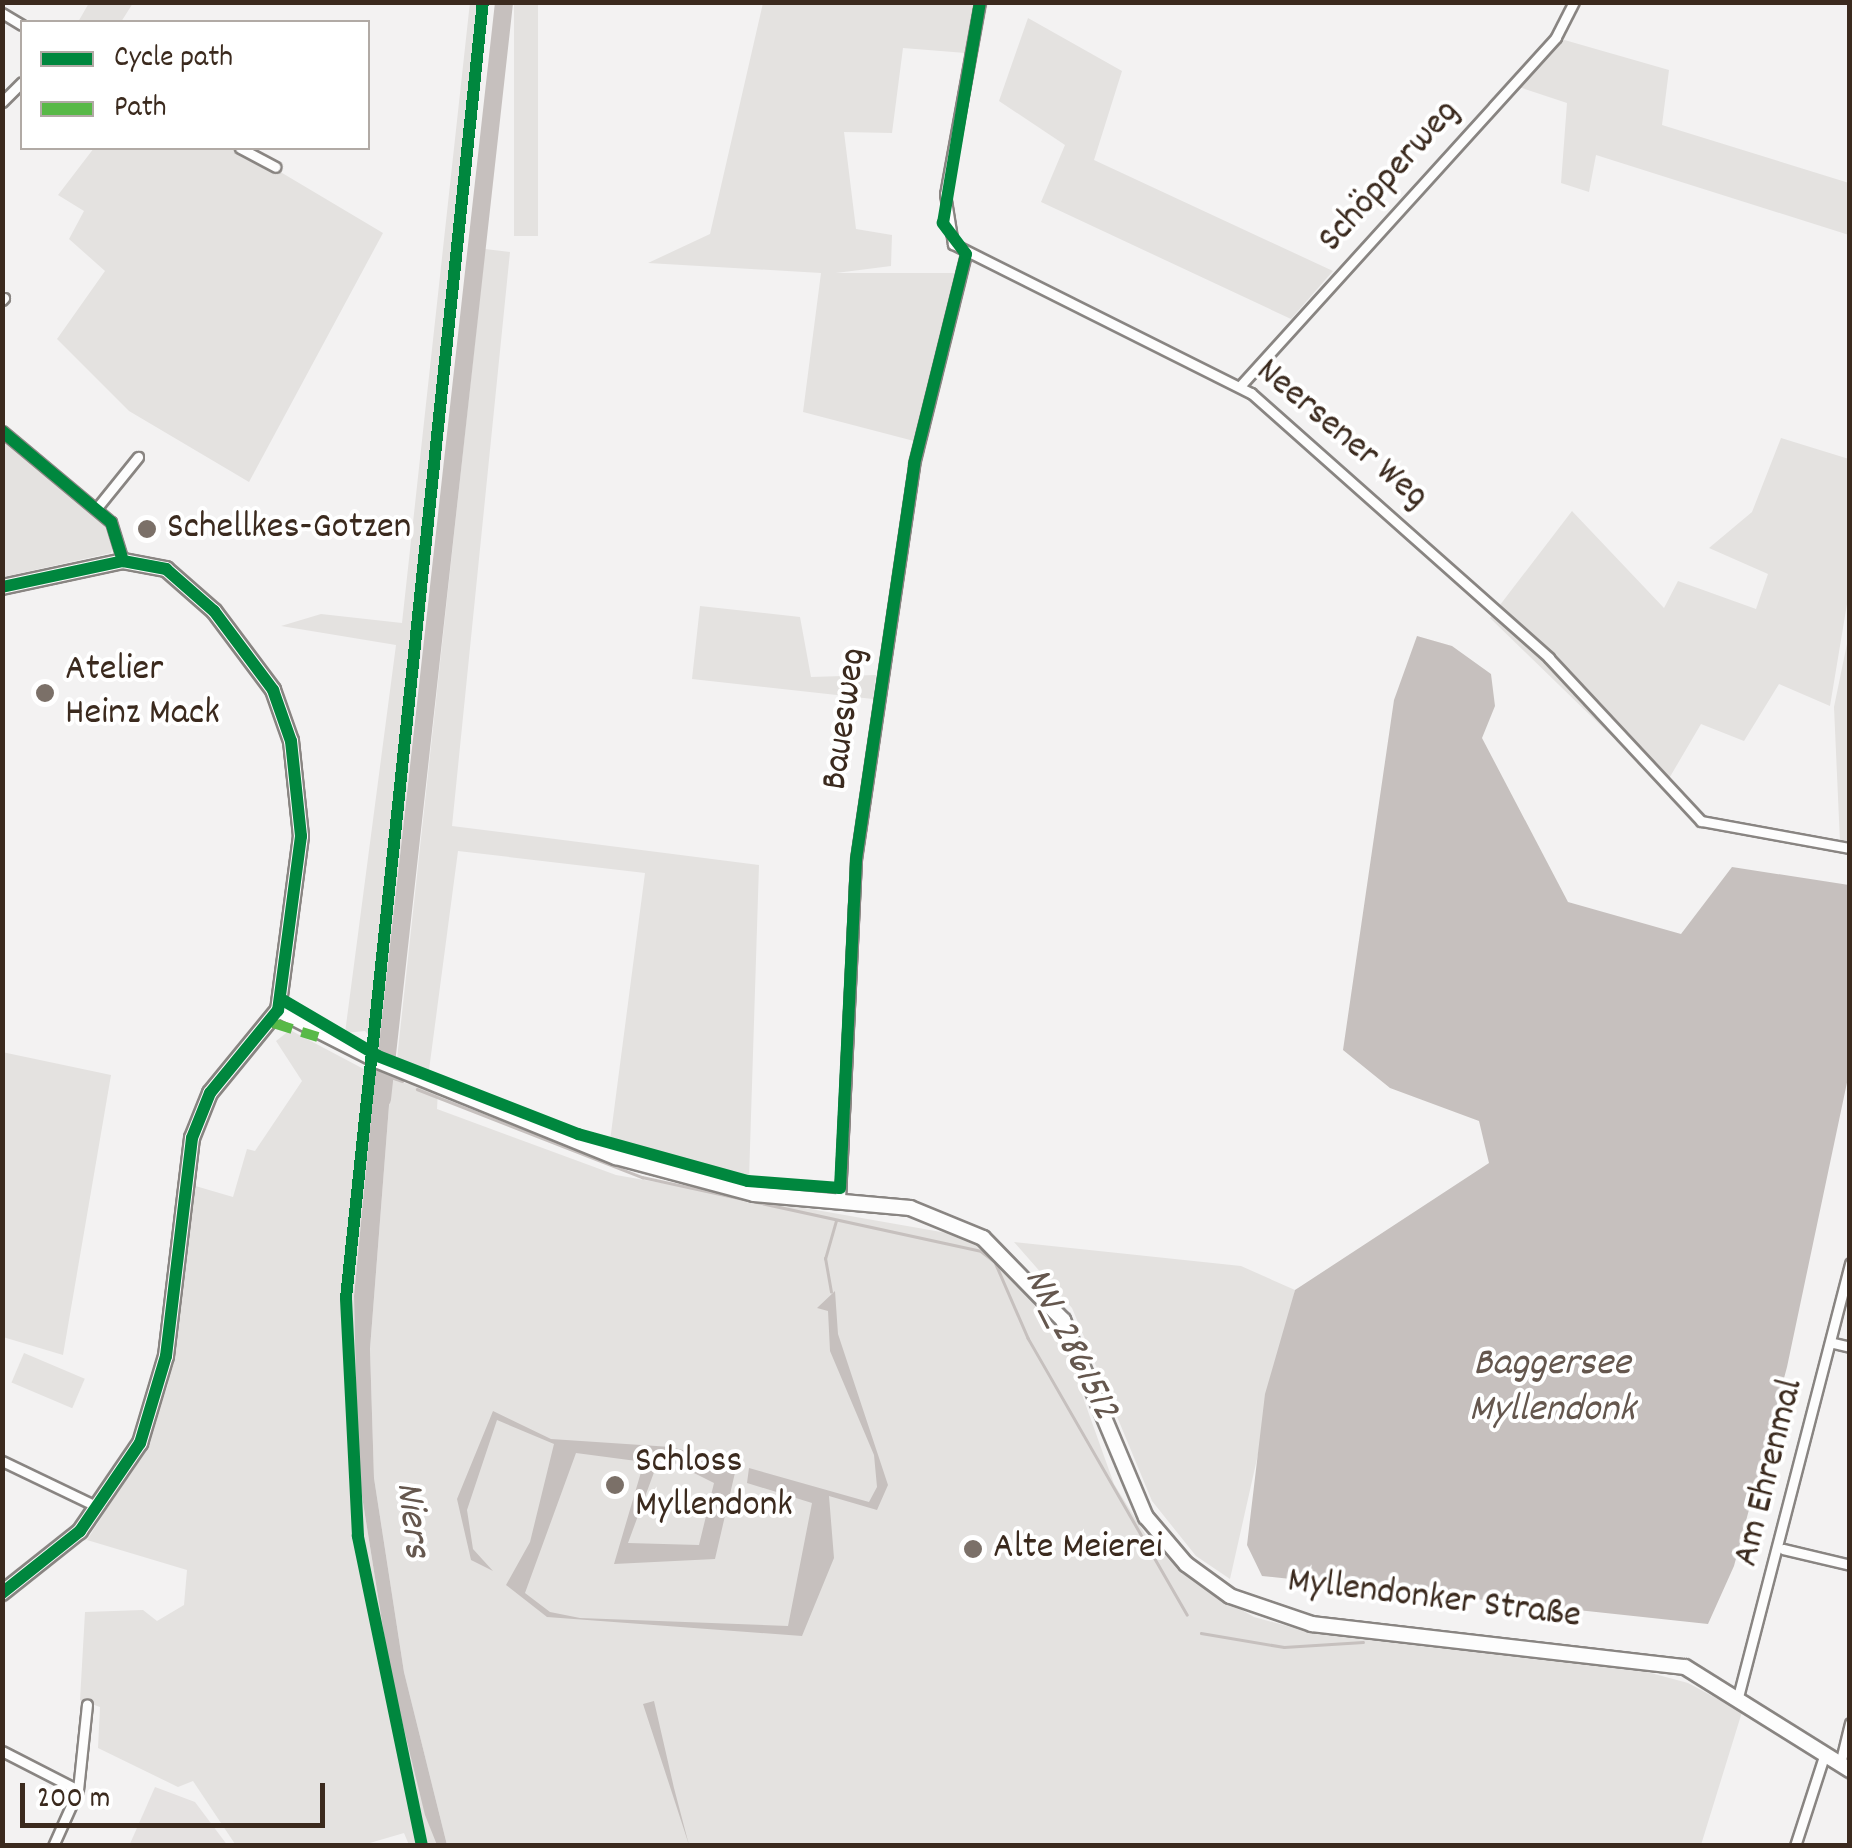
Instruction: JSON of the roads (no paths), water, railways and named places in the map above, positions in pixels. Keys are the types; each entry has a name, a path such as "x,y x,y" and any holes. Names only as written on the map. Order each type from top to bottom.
{"street":[{"path":"966,254 943,223 980,2"},
{"name":"Schöpperweg","path":"1242,385 1556,38 1574,2"},
{"path":"2,102 20,84"},
{"path":"244,150 275,167"},
{"name":"Neersener Weg","path":"966,254 1242,385 1549,658 1698,819 1850,848"},
{"name":"Bauesweg","path":"840,1199 856,860 914,464 966,254"},
{"path":"2,431 119,532 122,561"},
{"path":"96,509 138,457"},
{"path":"2,587 122,561 159,565 183,584 274,690 301,820 278,1010 200,1112 151,1412 99,1508 2,1593"},
{"name":"Myllendonker Straße","path":"278,1010 400,1071 655,1169 754,1194 840,1199 941,1218 1033,1280 1078,1348 1141,1509 1180,1558 1230,1596 1312,1624 1667,1662 1739,1693 1844,1767"},
{"name":"Am Ehrenmal","path":"1739,1693 1782,1549 1850,1263"},
{"path":"1833,1343 1850,1347"},
{"path":"2,1460 99,1508"},
{"path":"1782,1549 1850,1566"},
{"path":"54,1846 78,1790 87,1704"},
{"path":"1844,1767 1850,1723"},
{"path":"2,1751 78,1790"},
{"path":"1795,1846 1824,1756"}],"water":[{"name":"Baggersee Myllendonk","path":"1417,636 1452,646 1491,674 1495,706 1482,738 1568,902 1681,934 1732,867 1849,885 1849,1073 1787,1367 1734,1566 1708,1624 1262,1576 1247,1545 1265,1394 1295,1290 1489,1163 1479,1121 1390,1088 1343,1050 1394,700"},
{"path":"375,1075 391,1080 370,1349 374,1478 404,1672 447,1845 437,1845 425,1815 390,1672 358,1471 354,1296"},
{"path":"835,1291 838,1334 888,1485 877,1510 829,1496 834,1558 802,1636 547,1617 506,1585 530,1542 554,1444 497,1420 467,1510 473,1549 493,1571 471,1560 457,1499 493,1411 551,1439 671,1447 737,1464 715,1559 614,1564 644,1462 576,1453 525,1593 550,1612 580,1618 788,1626 812,1503 747,1483 749,1468 869,1502 877,1487 874,1455 830,1351 828,1311 817,1308","holes":["660,1456 714,1483 699,1545 628,1543"]},
{"path":"654,1701 674,1788 689,1845 643,1704"}],"waterway":[{"name":"Niers","path":"382,1099 504,2"},
{"name":"NN_2861512","path":"384,1075 402,1081"},
{"name":"NN_2861512","path":"417,1089 642,1177 981,1251 995,1262 1028,1338 1187,1615"},
{"path":"831,1292 825,1259 836,1221"},
{"name":"NN_2861512","path":"1201,1633 1284,1647 1363,1642"}],"place":[{"name":"Schellkes-Gotzen","path":"147,529"},
{"name":"Atelier Heinz Mack","path":"45,693"},
{"name":"Schloss Myllendonk","path":"615,1485"},
{"name":"Alte Meierei","path":"973,1549"}]}
